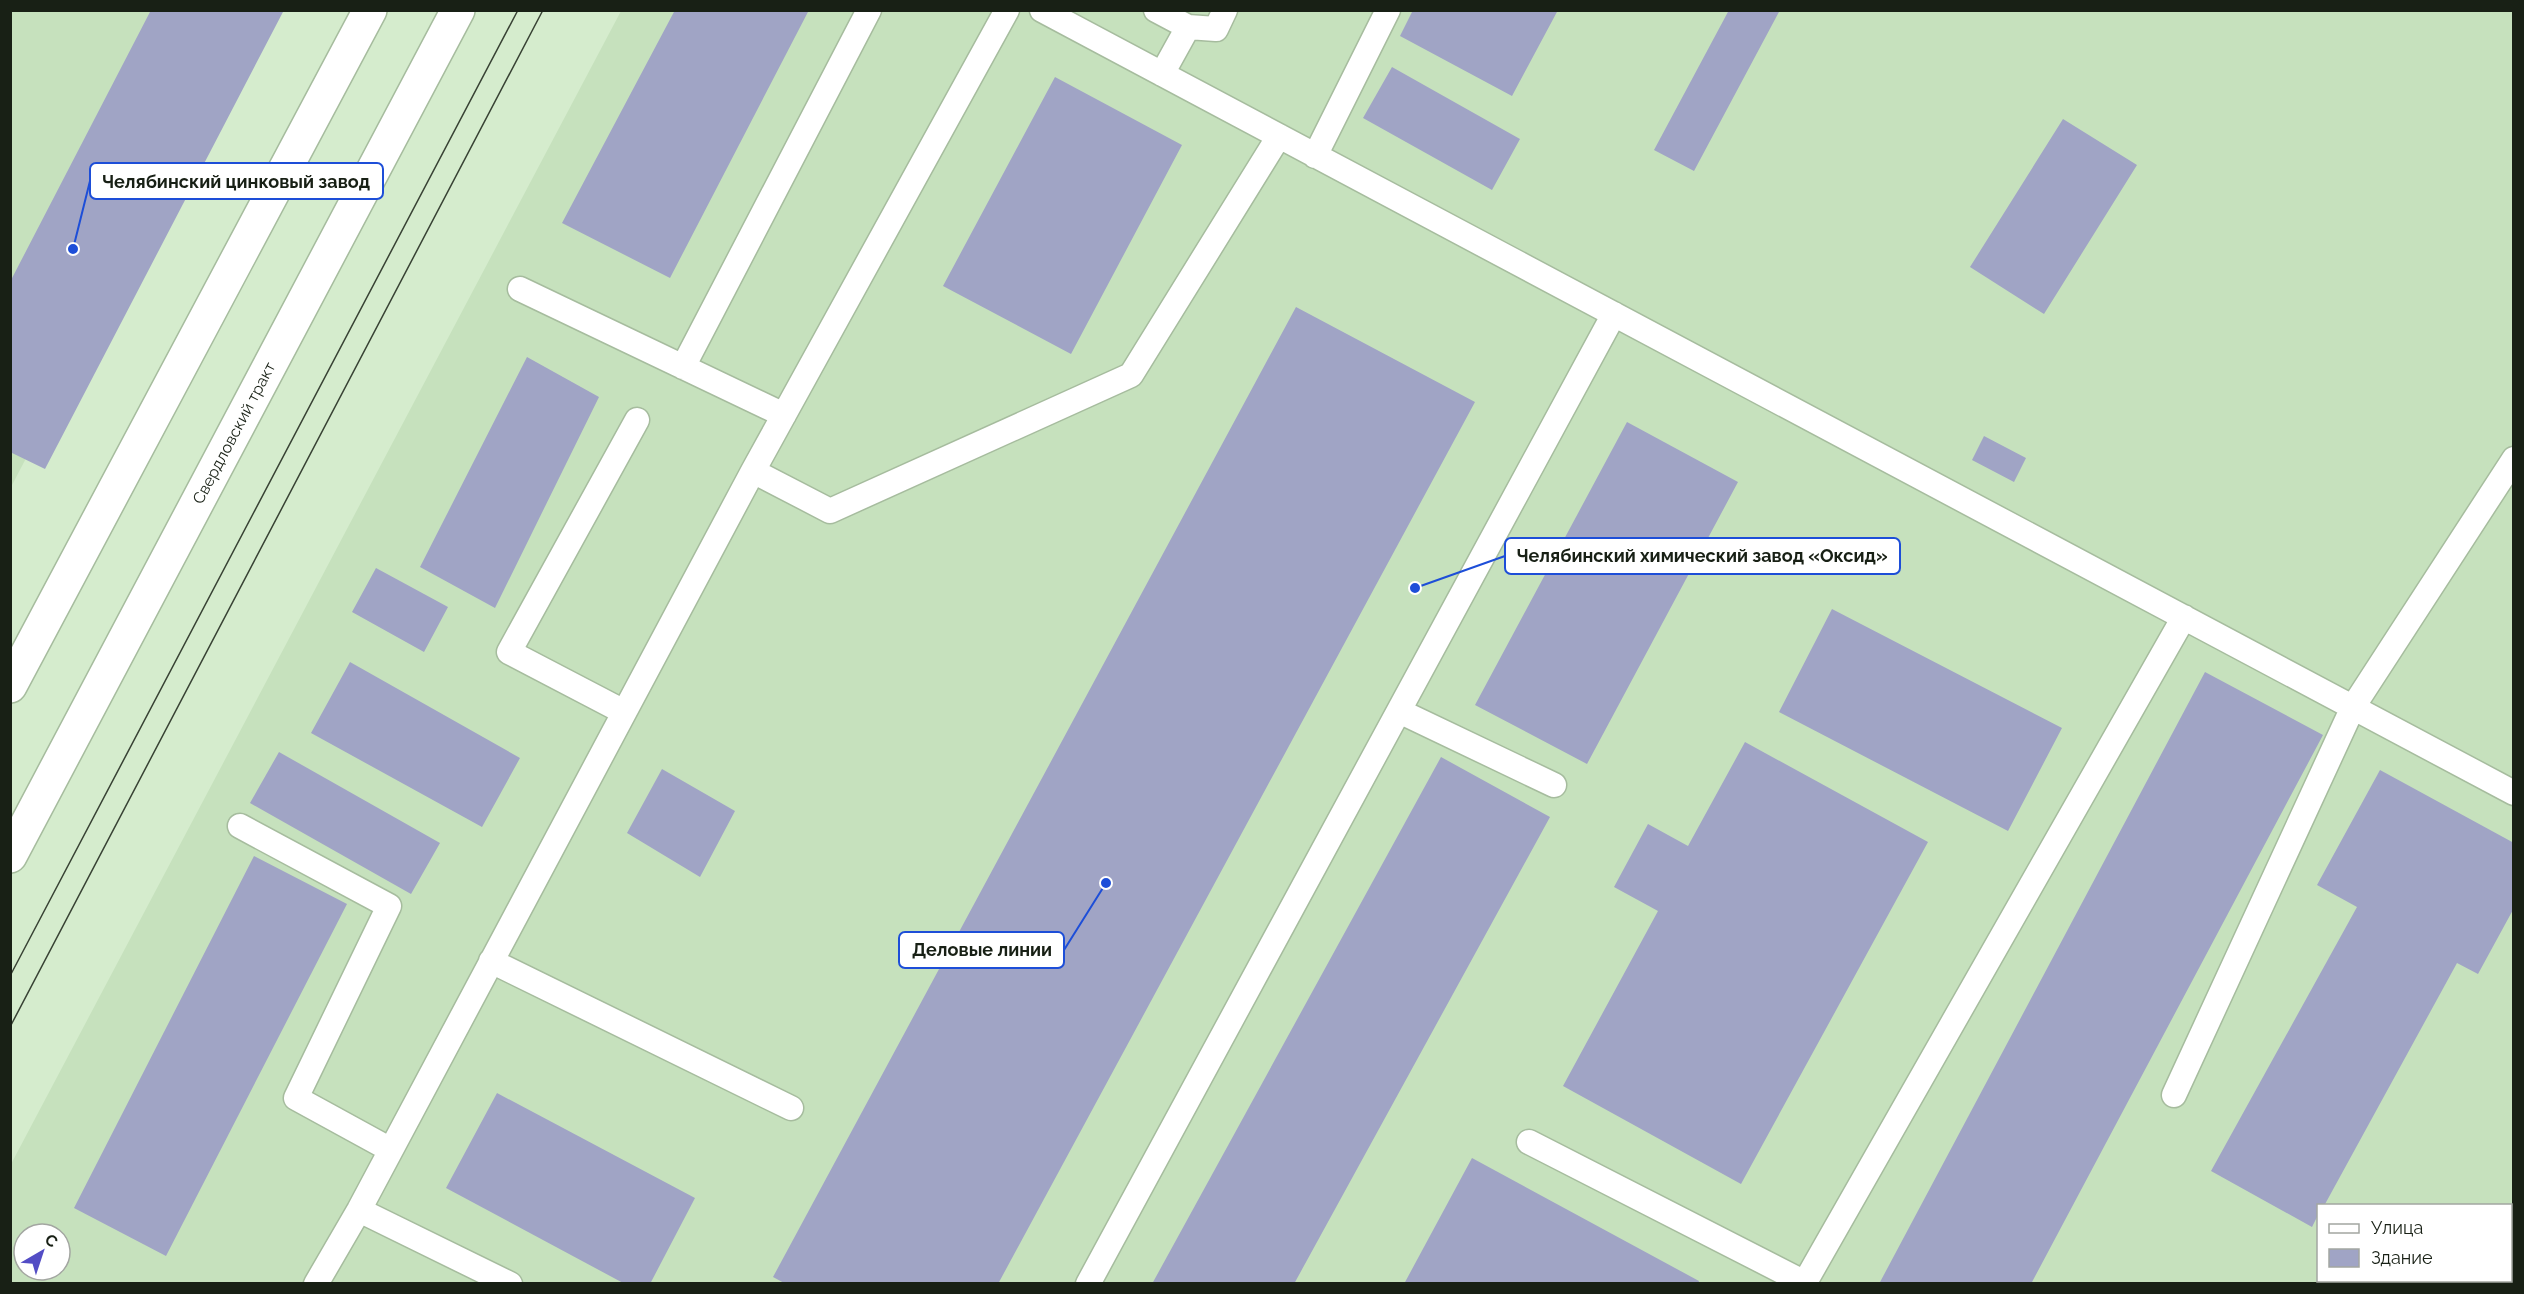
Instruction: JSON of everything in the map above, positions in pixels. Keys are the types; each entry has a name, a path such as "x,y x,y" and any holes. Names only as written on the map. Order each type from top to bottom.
{"main road":[{"path":"10,686 370,10"},
{"name":"Свердловский тракт","path":"10,856 458,10"}],"lane":[{"path":"683,367 869,10"},
{"path":"316,1284 359,1210 753,471 1007,10"},
{"path":"1156,10 1188,27 1216,29 1225,10"},
{"path":"1315,156 1388,10"},
{"path":"1046,11 2514,793"},
{"path":"1162,74 1188,27"},
{"path":"753,471 830,511 1131,375 1279,136"},
{"path":"520,289 784,415"},
{"path":"1088,1284 1614,314"},
{"path":"624,712 509,652 637,420"},
{"path":"2174,1095 2353,707 2514,459"},
{"path":"1529,1142 1805,1283 2184,617"},
{"path":"1399,711 1554,785"},
{"path":"240,826 389,906 296,1098 391,1150"},
{"path":"491,962 790,1108"},
{"path":"359,1210 510,1284"}],"shaded area":[{"path":"11,11 260,11 11,487"},
{"path":"621,11 2513,11 2513,1283 11,1284 10,1166"}],"building":[{"path":"151,10 284,10 45,469 10,452 10,282"},
{"path":"675,10 809,10 670,278 562,223"},
{"path":"1413,10 1558,10 1512,96 1400,36"},
{"path":"1729,10 1780,10 1694,171 1654,150"},
{"path":"1392,67 1520,139 1492,190 1363,118"},
{"path":"1055,77 1182,145 1071,354 943,286"},
{"path":"2063,119 2137,165 2044,314 1970,267"},
{"path":"1296,307 1475,402 998,1284 786,1284 773,1277"},
{"path":"527,357 599,397 495,608 420,567"},
{"path":"1627,422 1738,482 1587,764 1475,705"},
{"path":"1984,436 2026,458 2014,482 1972,460"},
{"path":"376,568 448,607 424,652 352,612"},
{"path":"1832,609 2062,728 2008,831 1779,712"},
{"path":"350,662 520,758 482,827 311,733"},
{"path":"2205,672 2323,735 2031,1284 1879,1284"},
{"path":"1745,742 1928,842 1741,1184 1563,1086 1658,911 1614,887 1648,824 1688,846"},
{"path":"279,752 440,843 411,894 250,803"},
{"path":"1441,757 1550,817 1294,1284 1152,1284"},
{"path":"662,769 735,811 700,877 627,833"},
{"path":"2380,770 2514,843 2514,908 2478,974 2457,963 2325,1204 2317,1204 2317,1217 2312,1227 2211,1171 2357,907 2317,885"},
{"path":"254,856 347,904 166,1256 74,1208"},
{"path":"497,1093 695,1198 650,1284 625,1284 446,1188"},
{"path":"1472,1158 1699,1281 1698,1284 1404,1284"}],"tram line":[{"path":"10,976 518,10"},
{"path":"10,1027 543,10"}],"place":[{"name":"Челябинский цинковый завод","path":"73,249"},
{"name":"Челябинский химический завод «Оксид»","path":"1415,588"},
{"name":"Деловые линии","path":"1106,883"}]}
